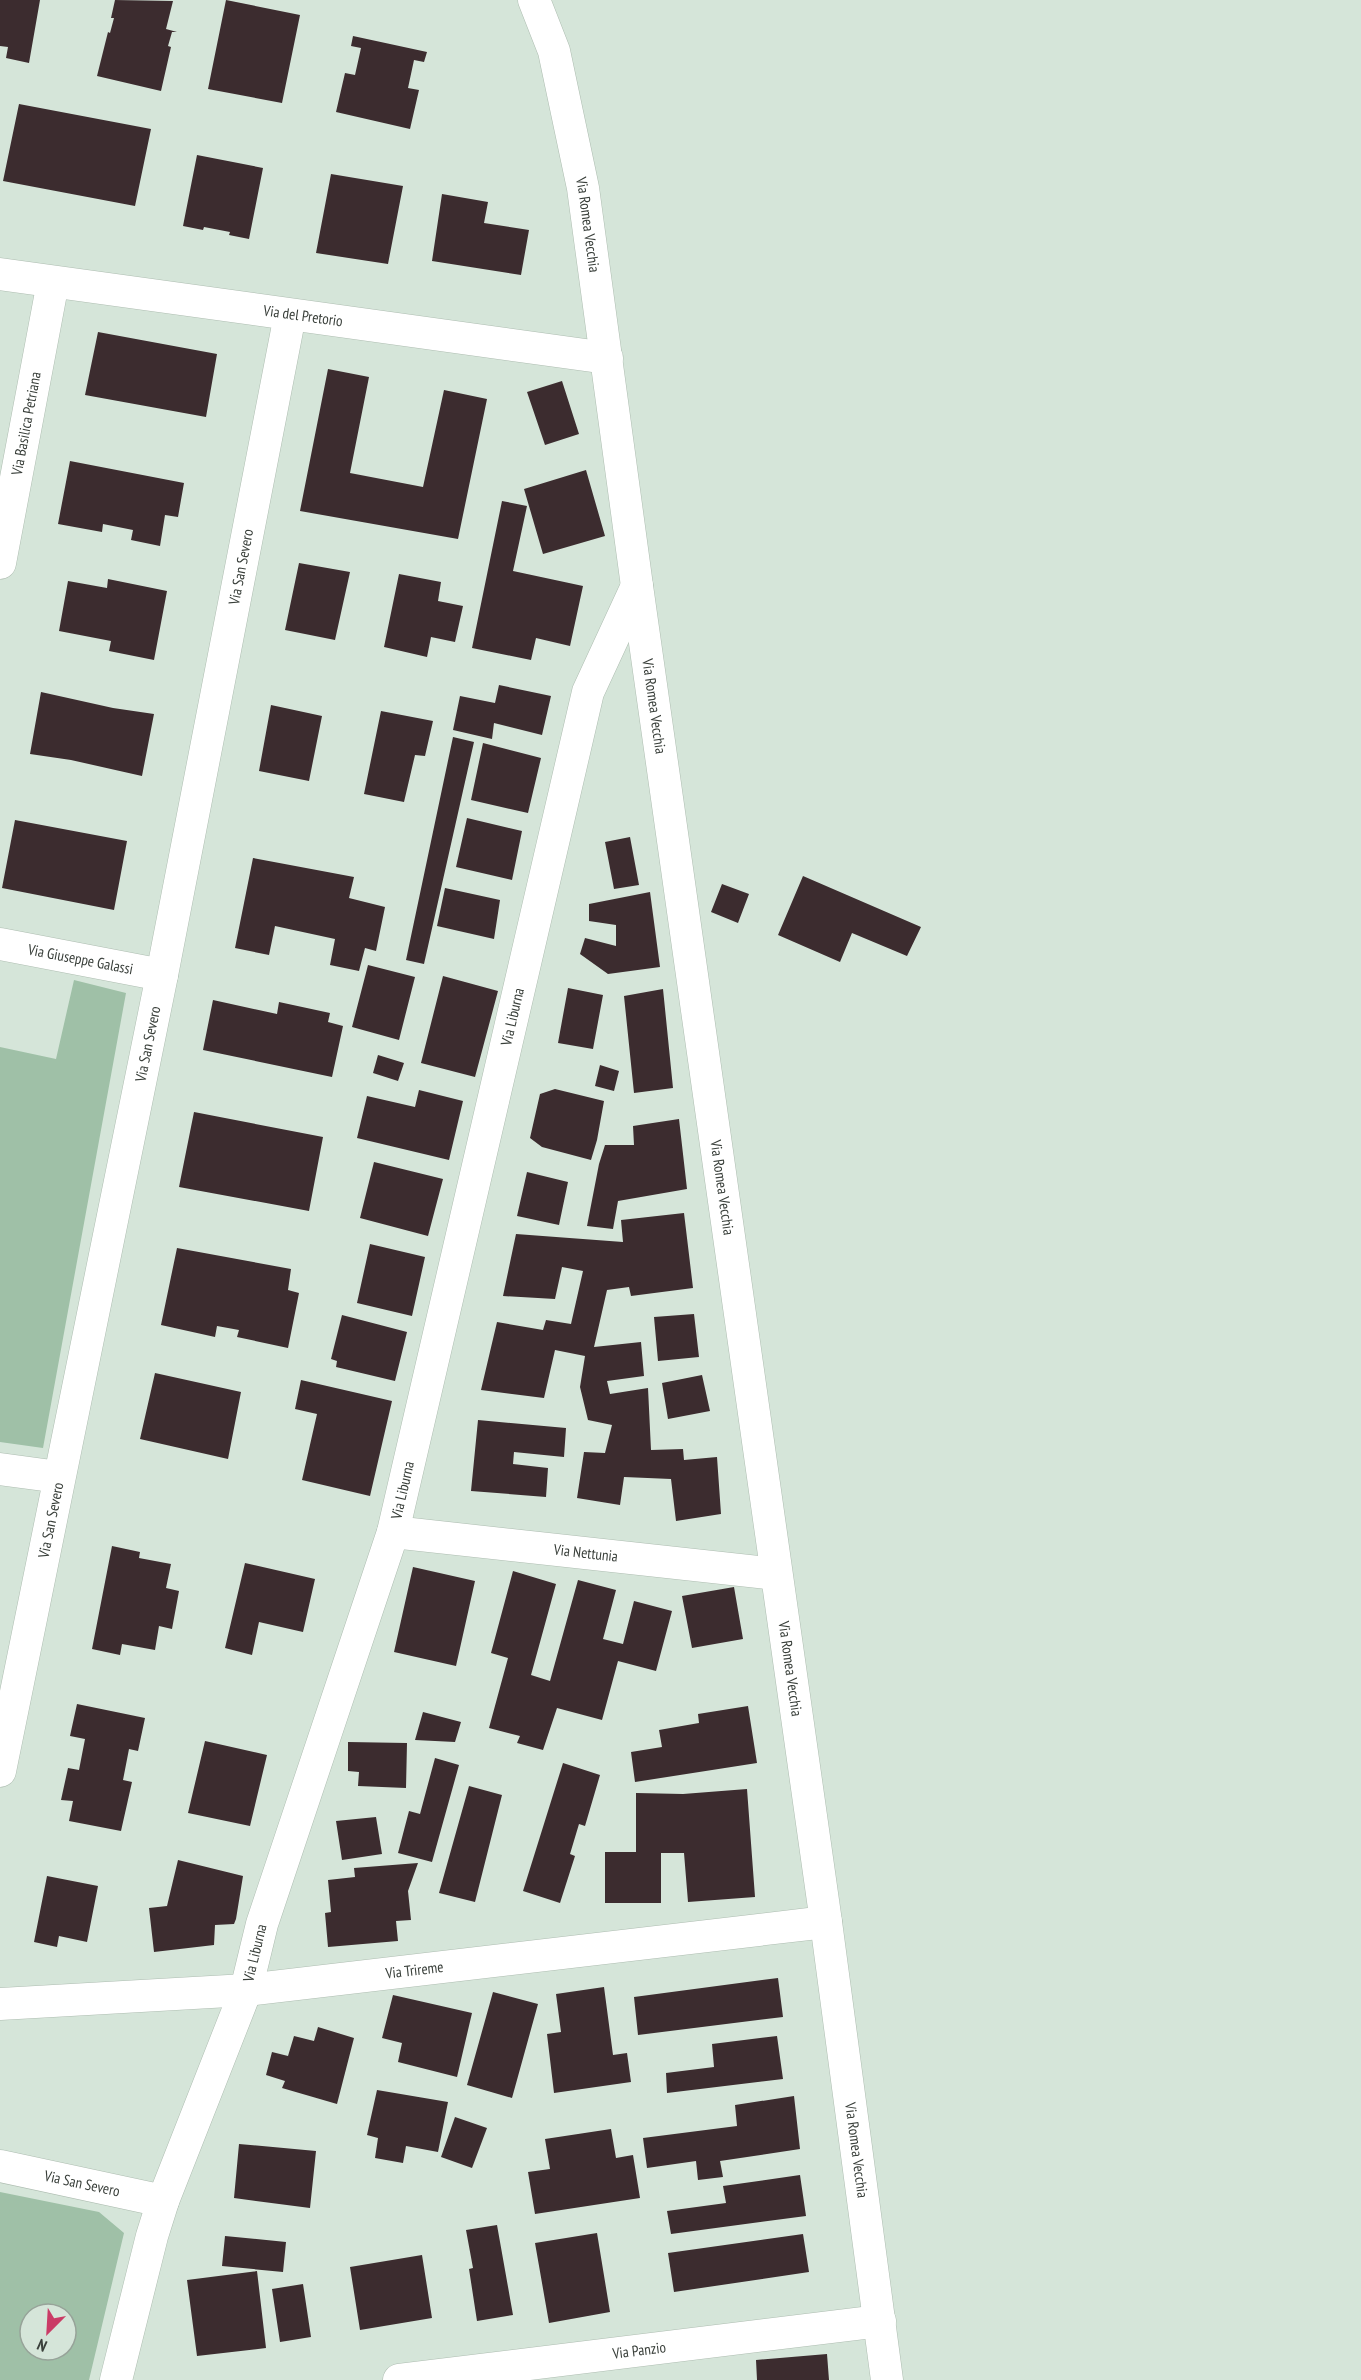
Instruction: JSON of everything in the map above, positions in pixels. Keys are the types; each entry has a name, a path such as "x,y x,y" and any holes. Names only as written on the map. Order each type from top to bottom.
{"street":[{"name":"Via Romea Vecchia","path":"534,0 554,51 584,188 637,586 826,1922 887,2380"},
{"name":"Via del Pretorio","path":"0,274 607,358"},
{"name":"Via Basilica Petriana","path":"0,563 53,282"},
{"name":"Via San Severo","path":"0,1771 162,975 290,315"},
{"name":"Via Liburna","path":"116,2380 152,2236 246,1990 262,1924 393,1532 588,692 637,586"},
{"name":"Via Giuseppe Galassi","path":"0,944 162,975"},
{"path":"0,1469 59,1477"},
{"name":"Via Nettunia","path":"393,1532 776,1574"},
{"name":"Via Trireme","path":"0,2004 246,1990 826,1922"},
{"name":"Via San Severo","path":"0,2166 164,2201"},
{"name":"Via Panzio","path":"399,2380 880,2321"}],"green space":[{"path":"74,980 126,993 43,1448 0,1442 0,1047 56,1059"},
{"path":"0,2192 99,2212 124,2233 89,2380 0,2380"}],"building":[{"path":"0,0 40,0 29,63 6,58 8,47 0,46"},
{"path":"115,0 173,1 166,29 177,32 172,32 168,46 171,47 161,91 97,76 108,32 110,33 114,18 111,18"},
{"path":"226,0 300,15 282,103 208,89"},
{"path":"353,36 427,52 424,62 414,60 408,88 419,90 410,129 336,112 345,73 355,75 361,48 351,46"},
{"path":"19,104 151,129 135,206 3,181"},
{"path":"197,155 263,168 249,239 229,235 230,232 183,226"},
{"path":"331,174 403,186 388,264 316,253"},
{"path":"442,194 488,202 484,223 529,230 521,275 432,261"},
{"path":"98,332 217,354 206,417 85,395"},
{"path":"328,369 369,377 350,473 423,487 444,390 487,399 458,539 300,511"},
{"path":"562,381 579,434 545,445 527,392"},
{"path":"70,461 184,483 178,517 165,515 160,546 131,540 133,530 103,524 102,532 58,524"},
{"path":"586,470 605,536 543,554 524,489"},
{"path":"502,501 527,506 513,571 583,586 570,646 536,638 531,660 472,648"},
{"path":"299,563 350,572 335,640 285,630"},
{"path":"399,574 441,582 438,601 463,606 455,642 431,637 427,657 384,647"},
{"path":"108,579 167,591 154,660 109,651 111,641 59,631 68,581 107,588"},
{"path":"499,685 551,696 542,735 494,723 492,739 453,730 460,696 495,703"},
{"path":"41,692 113,708 154,714 142,776 71,760 30,754"},
{"path":"271,705 322,716 309,781 259,771"},
{"path":"381,711 433,721 425,756 415,755 404,802 364,794"},
{"path":"453,737 474,742 424,964 406,960"},
{"path":"483,743 541,758 528,813 471,800"},
{"path":"467,818 522,831 512,880 456,867"},
{"path":"15,820 127,841 114,910 2,888"},
{"path":"630,837 639,885 614,889 605,842"},
{"path":"253,858 354,877 349,898 385,907 376,951 365,948 359,971 330,965 335,939 275,926 269,955 235,948"},
{"path":"803,876 921,927 907,956 852,933 840,962 778,935"},
{"path":"722,884 749,894 738,923 711,912"},
{"path":"445,888 500,900 494,939 437,926"},
{"path":"650,892 660,967 608,974 580,954 585,938 616,946 616,925 589,921 589,904"},
{"path":"368,965 415,977 399,1040 352,1027"},
{"path":"443,976 498,991 475,1077 421,1063"},
{"path":"568,988 603,995 593,1049 558,1043"},
{"path":"663,989 673,1088 634,1093 624,996"},
{"path":"213,1000 277,1014 279,1002 330,1013 328,1022 343,1026 332,1077 203,1050"},
{"path":"378,1055 404,1063 398,1081 373,1073"},
{"path":"600,1065 619,1071 614,1091 595,1086"},
{"path":"555,1089 604,1101 591,1160 542,1147 530,1138 540,1094"},
{"path":"419,1090 463,1101 449,1160 357,1138 367,1096 415,1107"},
{"path":"194,1112 323,1137 309,1211 179,1187"},
{"path":"679,1119 687,1189 618,1201 613,1229 587,1226 605,1145 634,1145 633,1126"},
{"path":"374,1162 443,1179 428,1236 360,1218"},
{"path":"527,1172 568,1182 559,1225 517,1216"},
{"path":"684,1213 693,1288 631,1296 629,1287 607,1290 594,1347 641,1342 644,1376 607,1381 610,1394 648,1388 651,1450 683,1449 684,1460 717,1457 721,1514 676,1521 671,1479 624,1477 620,1505 577,1498 584,1452 605,1453 612,1425 588,1420 580,1387 585,1356 555,1350 544,1398 481,1390 497,1322 543,1330 546,1320 571,1324 583,1271 562,1267 555,1299 503,1296 516,1234 623,1242 621,1220"},
{"path":"370,1244 425,1257 412,1316 357,1303"},
{"path":"177,1248 291,1269 288,1290 299,1293 288,1348 237,1337 239,1330 217,1326 215,1337 161,1325"},
{"path":"694,1314 699,1357 658,1361 654,1317"},
{"path":"342,1315 407,1332 395,1381 336,1367 337,1361 331,1359"},
{"path":"155,1373 241,1392 228,1459 140,1439"},
{"path":"702,1375 710,1411 668,1419 662,1383"},
{"path":"301,1380 392,1401 370,1496 302,1480 317,1414 295,1409"},
{"path":"478,1420 566,1428 564,1457 514,1452 513,1464 548,1468 546,1497 471,1491"},
{"path":"112,1546 140,1552 139,1558 171,1564 166,1588 179,1591 172,1629 159,1626 155,1650 122,1644 120,1655 92,1649"},
{"path":"245,1563 315,1579 303,1632 259,1622 252,1655 225,1648"},
{"path":"413,1567 475,1581 456,1666 394,1652"},
{"path":"513,1571 556,1584 531,1675 550,1681 578,1580 616,1590 603,1639 623,1644 634,1601 672,1611 656,1671 618,1661 602,1720 557,1708 543,1750 517,1743 520,1736 489,1728 508,1658 491,1653"},
{"path":"734,1587 743,1639 692,1648 682,1596"},
{"path":"77,1704 145,1718 138,1751 129,1749 123,1780 132,1782 121,1831 69,1821 73,1801 61,1800 68,1768 79,1770 85,1739 70,1736"},
{"path":"748,1706 757,1763 635,1782 631,1752 662,1747 659,1730 699,1723 698,1714"},
{"path":"423,1712 461,1722 455,1742 415,1740"},
{"path":"205,1741 267,1755 250,1826 188,1813"},
{"path":"348,1742 407,1743 406,1788 358,1786 359,1772 348,1771"},
{"path":"435,1758 459,1765 432,1862 398,1853 409,1811 420,1814"},
{"path":"563,1763 600,1775 585,1826 579,1824 570,1854 575,1856 560,1903 523,1891"},
{"path":"469,1786 502,1795 475,1902 439,1893"},
{"path":"747,1789 755,1897 688,1902 684,1853 661,1853 661,1903 605,1903 605,1852 636,1852 636,1793 683,1794"},
{"path":"376,1817 382,1854 342,1860 336,1821"},
{"path":"178,1860 243,1876 236,1919 234,1924 215,1925 214,1945 154,1952 149,1908 167,1906"},
{"path":"418,1863 408,1891 411,1920 396,1921 398,1941 328,1947 325,1913 331,1912 328,1880 355,1877 354,1868"},
{"path":"47,1876 98,1886 87,1942 59,1936 57,1947 34,1942"},
{"path":"778,1978 783,2017 638,2035 634,1997"},
{"path":"604,1987 613,2055 627,2053 631,2082 554,2093 547,2034 561,2032 556,1994"},
{"path":"493,1992 538,2004 512,2098 467,2085"},
{"path":"393,1995 472,2013 457,2077 398,2062 402,2043 382,2038"},
{"path":"318,2027 354,2038 337,2104 282,2088 285,2081 266,2075 272,2052 288,2056 294,2036 314,2041"},
{"path":"777,2036 783,2079 667,2093 666,2073 714,2067 712,2044"},
{"path":"377,2090 448,2102 438,2152 406,2146 403,2163 375,2158 378,2138 367,2135"},
{"path":"794,2096 800,2149 720,2161 723,2177 698,2180 696,2161 647,2168 643,2138 737,2126 735,2105"},
{"path":"455,2117 487,2128 472,2168 441,2157"},
{"path":"611,2129 616,2158 633,2155 640,2198 535,2214 528,2172 550,2169 545,2139"},
{"path":"239,2144 316,2151 310,2208 234,2198"},
{"path":"800,2175 806,2216 671,2234 667,2211 726,2203 723,2186"},
{"path":"497,2225 513,2315 477,2321 469,2269 473,2268 466,2230"},
{"path":"597,2233 610,2312 549,2323 535,2243"},
{"path":"803,2234 809,2272 674,2292 668,2253"},
{"path":"225,2236 286,2242 283,2272 222,2266"},
{"path":"422,2255 432,2318 360,2330 350,2267"},
{"path":"257,2271 266,2348 197,2356 187,2280"},
{"path":"303,2284 311,2337 280,2342 272,2289"},
{"path":"827,2354 829,2380 757,2380 756,2360"}]}
